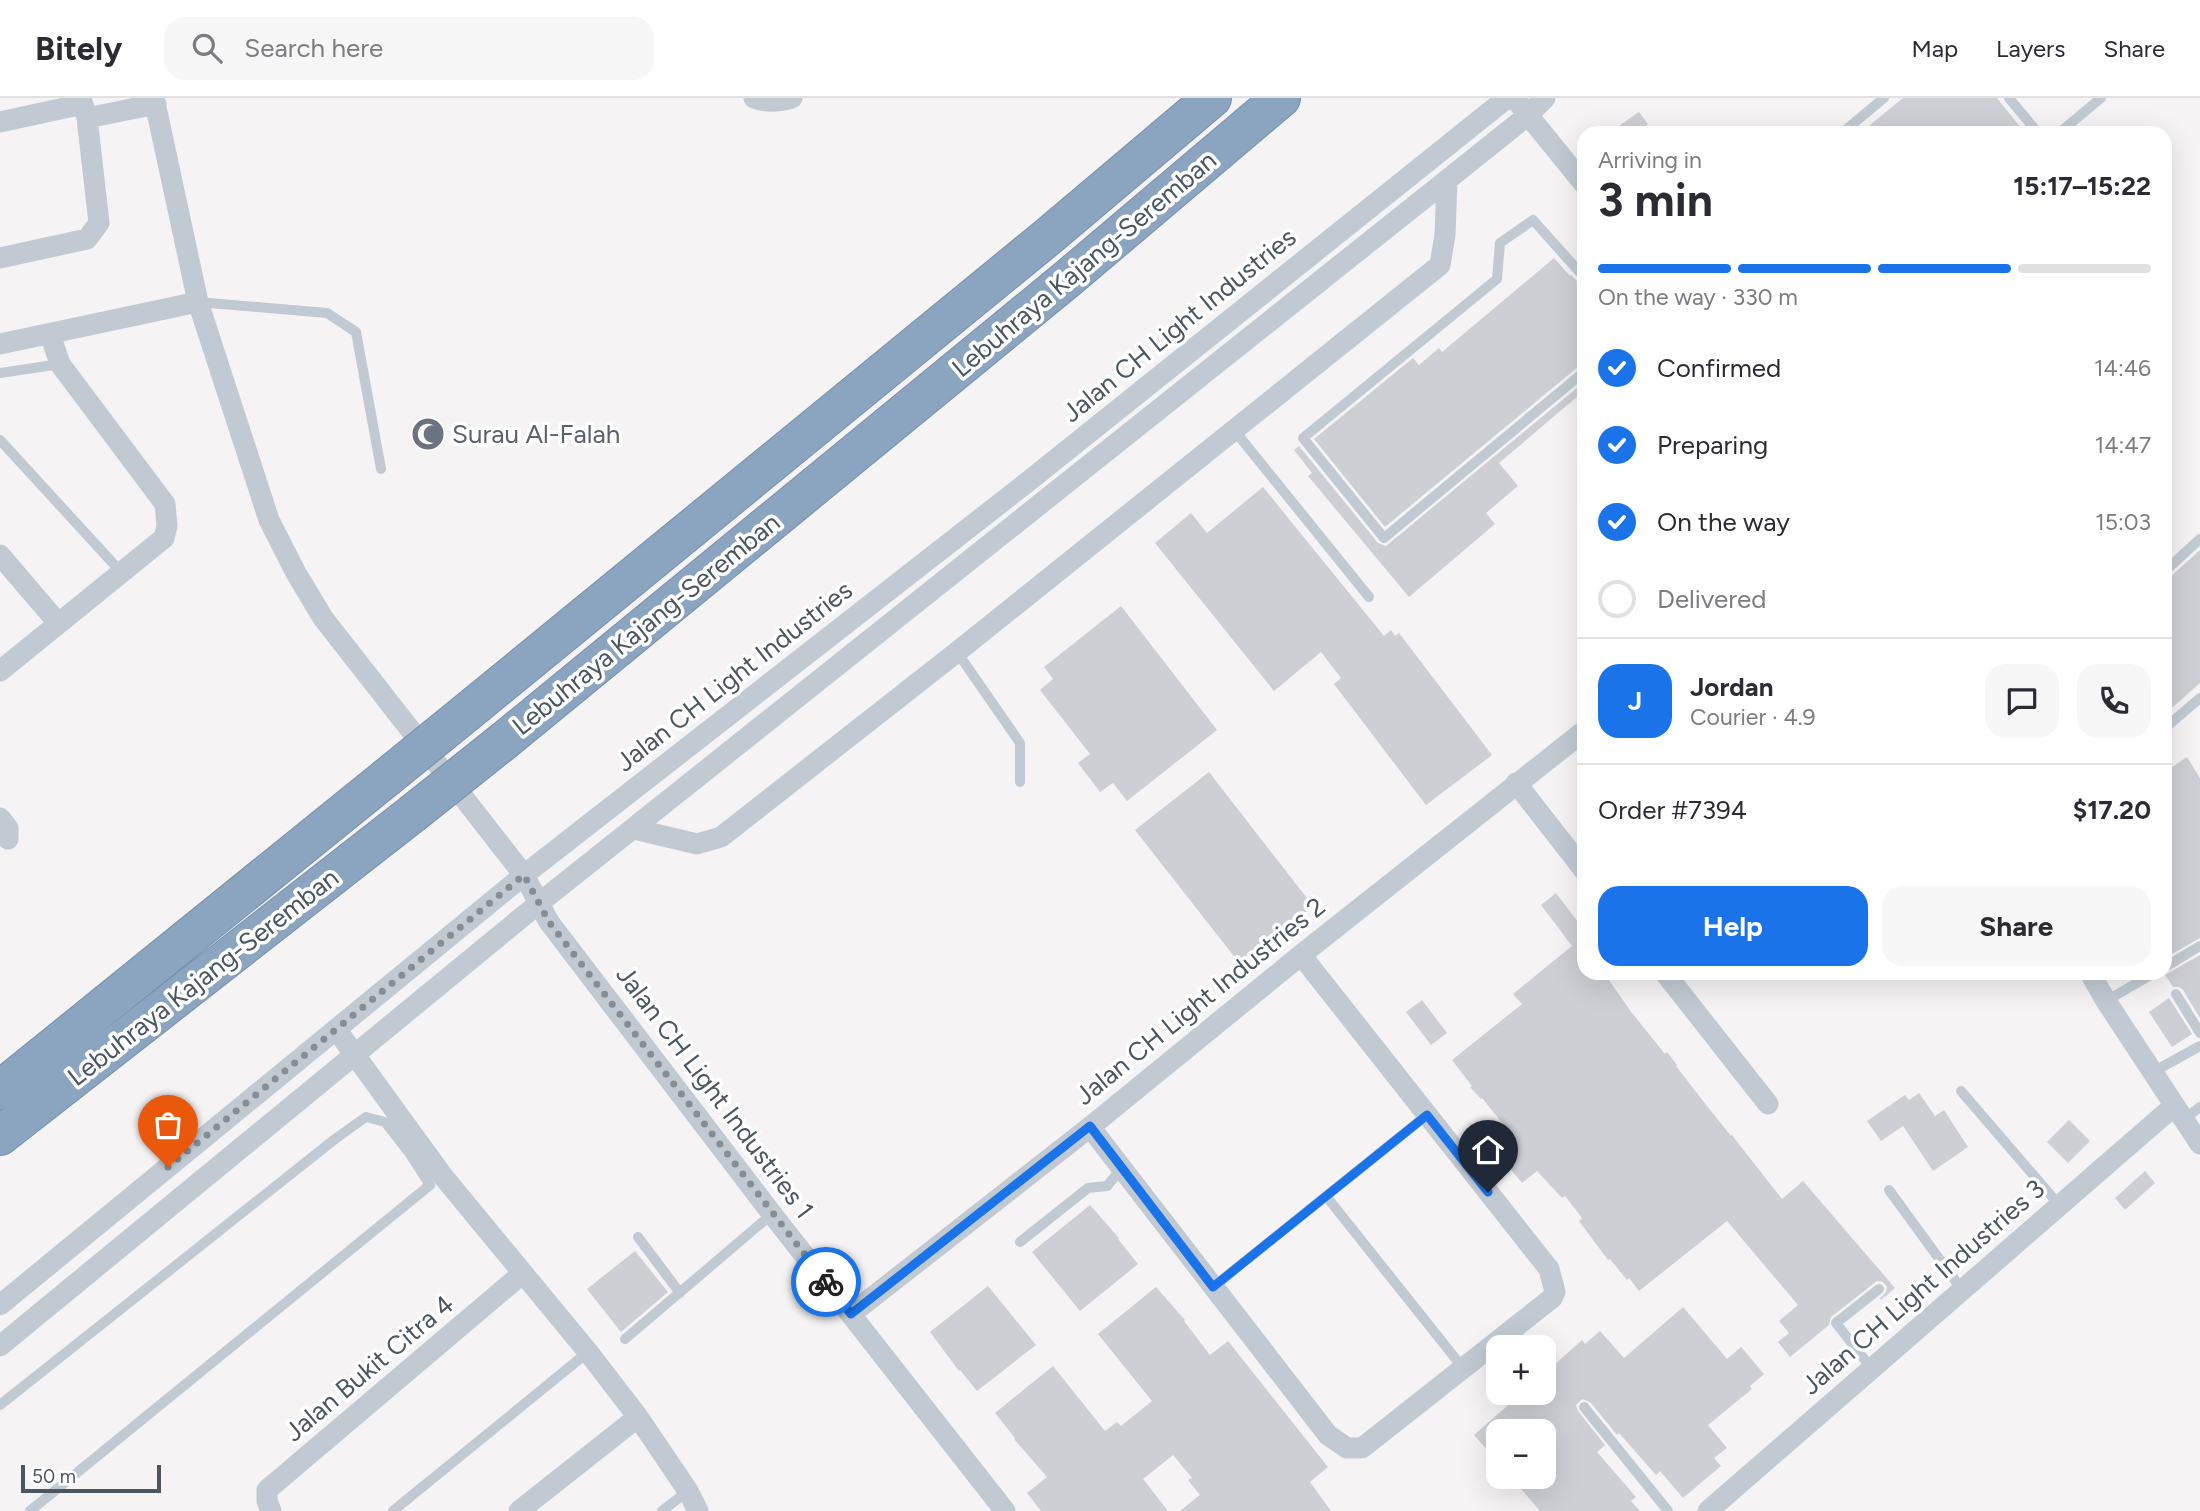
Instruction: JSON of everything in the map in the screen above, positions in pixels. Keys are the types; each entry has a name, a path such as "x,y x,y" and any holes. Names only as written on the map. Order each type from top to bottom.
{"highway":[{"name":"Lebuhraya Kajang-Seremban","path":"0,1090 477,704 1050,235 1212,98"},
{"name":"Lebuhraya Kajang-Seremban","path":"0,1136 505,740 1066,280 1282,98"}],"street":[{"path":"754,98 762,102 781,102 792,98"},
{"name":"Jalan CH Light Industries","path":"0,1305 524,875 1025,484 1507,98"},
{"path":"1514,98 1577,176"},
{"name":"Jalan CH Light Industries","path":"0,1346 538,904 1527,116 1545,98"},
{"path":"0,122 83,107 155,101"},
{"name":"Jalan CH Light Industries 1","path":"155,101 198,302 269,520 323,618 524,875 549,922 772,1214 1005,1511"},
{"path":"0,258 87,239 95,231 99,223 83,107"},
{"path":"634,828 697,844 721,837 957,652 1440,265 1446,235 1447,180"},
{"path":"0,344 198,302"},
{"path":"0,671 164,538 167,526 165,504 60,364 50,334"},
{"path":"0,555 58,623"},
{"name":"Jalan CH Light Industries 2","path":"851,1314 1577,736"},
{"path":"1516,783 1577,861"},
{"path":"0,817 8,828 4,843"},
{"path":"1090,1126 1328,1435 1347,1448 1362,1448 1552,1298 1555,1292 1549,1269 1301,955"},
{"path":"1671,980 1768,1104"},
{"path":"2094,980 2153,1072 2186,1111 2200,1144"},
{"path":"336,1029 384,1095 436,1180 523,1273 588,1352 638,1417 688,1491 698,1511"},
{"name":"Jalan CH Light Industries 3","path":"1708,1511 2060,1206 2186,1111"},
{"name":"Jalan Bukit Citra 4","path":"271,1511 267,1490 523,1273"},
{"path":"519,1511 638,1417"}],"lane":[{"path":"1850,126 1884,98"},
{"path":"2009,98 2032,126"},
{"path":"2067,126 2101,98"},
{"path":"1577,269 1533,220 1500,243 1497,279 1303,438 1384,538 1577,378"},
{"path":"198,302 327,313 356,332 381,469"},
{"path":"0,373 60,364"},
{"path":"1234,430 1369,597"},
{"path":"0,440 121,572"},
{"path":"2172,565 2200,539"},
{"path":"957,652 1020,743 1020,782"},
{"path":"2172,722 2200,698"},
{"path":"2172,963 2200,946"},
{"path":"2106,1001 2142,980"},
{"path":"2176,995 2200,1033"},
{"path":"2153,1072 2200,1046"},
{"path":"1961,1091 2060,1206"},
{"path":"0,1405 366,1117 384,1095"},
{"path":"1213,1287 1427,1115"},
{"path":"30,1511 436,1180 410,1154 385,1122 366,1117"},
{"path":"1020,1242 1088,1188 1107,1186 1121,1169"},
{"path":"1889,1190 1962,1290"},
{"path":"1326,1196 1463,1368"},
{"path":"625,1339 772,1214"},
{"path":"638,1237 680,1293"},
{"path":"1872,1369 1836,1323 1879,1289"},
{"path":"393,1511 588,1352"},
{"path":"1584,1406 1668,1511"},
{"path":"662,1511 688,1491"}],"building":[{"path":"1903,98 1997,98 2019,126 1869,126"},
{"path":"1639,112 1648,124 1646,126 1619,126"},
{"path":"1554,258 1577,281 1577,368 1385,527 1314,439 1413,358 1419,365 1439,348 1442,352"},
{"path":"1577,388 1577,397 1499,463 1518,486 1486,513 1495,524 1409,597 1308,476 1312,473 1294,450 1299,446 1378,543 1386,546"},
{"path":"1263,487 1384,636 1391,630 1395,636 1399,633 1492,755 1426,805 1334,684 1341,678 1321,652 1274,691 1155,543 1191,513 1207,533"},
{"path":"2200,550 2200,683 2172,708 2172,575"},
{"path":"1121,606 1217,730 1127,801 1113,783 1100,792 1078,763 1090,754 1040,690 1053,679 1044,667"},
{"path":"2187,757 2200,778 2200,938 2172,954 2172,767"},
{"path":"1209,772 1313,906 1240,964 1135,830"},
{"path":"1556,893 1577,921 1577,980 1609,980 1632,1013 1665,1054 1667,1052 1782,1199 1803,1181 1895,1288 1881,1300 1887,1287 1883,1282 1877,1281 1831,1317 1829,1325 1790,1357 1778,1342 1789,1333 1779,1321 1798,1305 1727,1221 1639,1291 1610,1259 1608,1260 1579,1221 1582,1218 1565,1196 1562,1198 1537,1171 1522,1183 1489,1143 1507,1129 1470,1087 1472,1086 1452,1060 1522,1004 1513,994 1572,946 1541,905"},
{"path":"2200,955 2200,1018 2183,990 2173,987 2168,980 2172,980 2172,971"},
{"path":"2169,998 2192,1034 2172,1047 2149,1012"},
{"path":"1422,1000 1447,1033 1431,1045 1406,1012"},
{"path":"1919,1093 1935,1116 1944,1110 1968,1147 1933,1171 1903,1126 1881,1141 1867,1121 1905,1095 1909,1100"},
{"path":"2069,1120 2090,1141 2068,1163 2047,1142"},
{"path":"2145,1171 2155,1183 2125,1210 2115,1198"},
{"path":"1090,1205 1138,1264 1080,1311 1032,1252"},
{"path":"635,1251 668,1292 621,1332 587,1289"},
{"path":"988,1286 1036,1345 977,1391 930,1332"},
{"path":"1156,1287 1185,1320 1210,1355 1228,1341 1328,1467 1310,1482 1331,1511 1180,1511 1200,1495 1188,1480 1192,1478 1173,1455 1143,1479 1168,1511 1041,1511 1027,1493 1047,1477 995,1413 1053,1366 1105,1431 1117,1422 1121,1426 1152,1401 1098,1334"},
{"path":"1683,1307 1727,1359 1741,1347 1764,1374 1750,1386 1752,1389 1708,1425 1727,1448 1714,1458 1721,1466 1683,1498 1660,1471 1656,1475 1619,1433 1617,1435 1590,1402 1582,1399 1576,1405 1578,1411 1605,1445 1597,1452 1636,1497 1631,1501 1640,1511 1540,1511 1521,1489 1556,1489 1556,1419 1492,1419 1508,1405 1556,1405 1556,1363 1582,1340 1585,1344 1600,1331 1624,1358"},
{"path":"1486,1424 1486,1448 1474,1435"}],"way so far":[{"path":"168,1167 524,875 549,922 826,1282"}],"place":[{"name":"Surau Al-Falah","path":"428,434"}],"route":[{"path":"826,1282 851,1314 1090,1126 1213,1287 1427,1115 1488,1192"}]}
